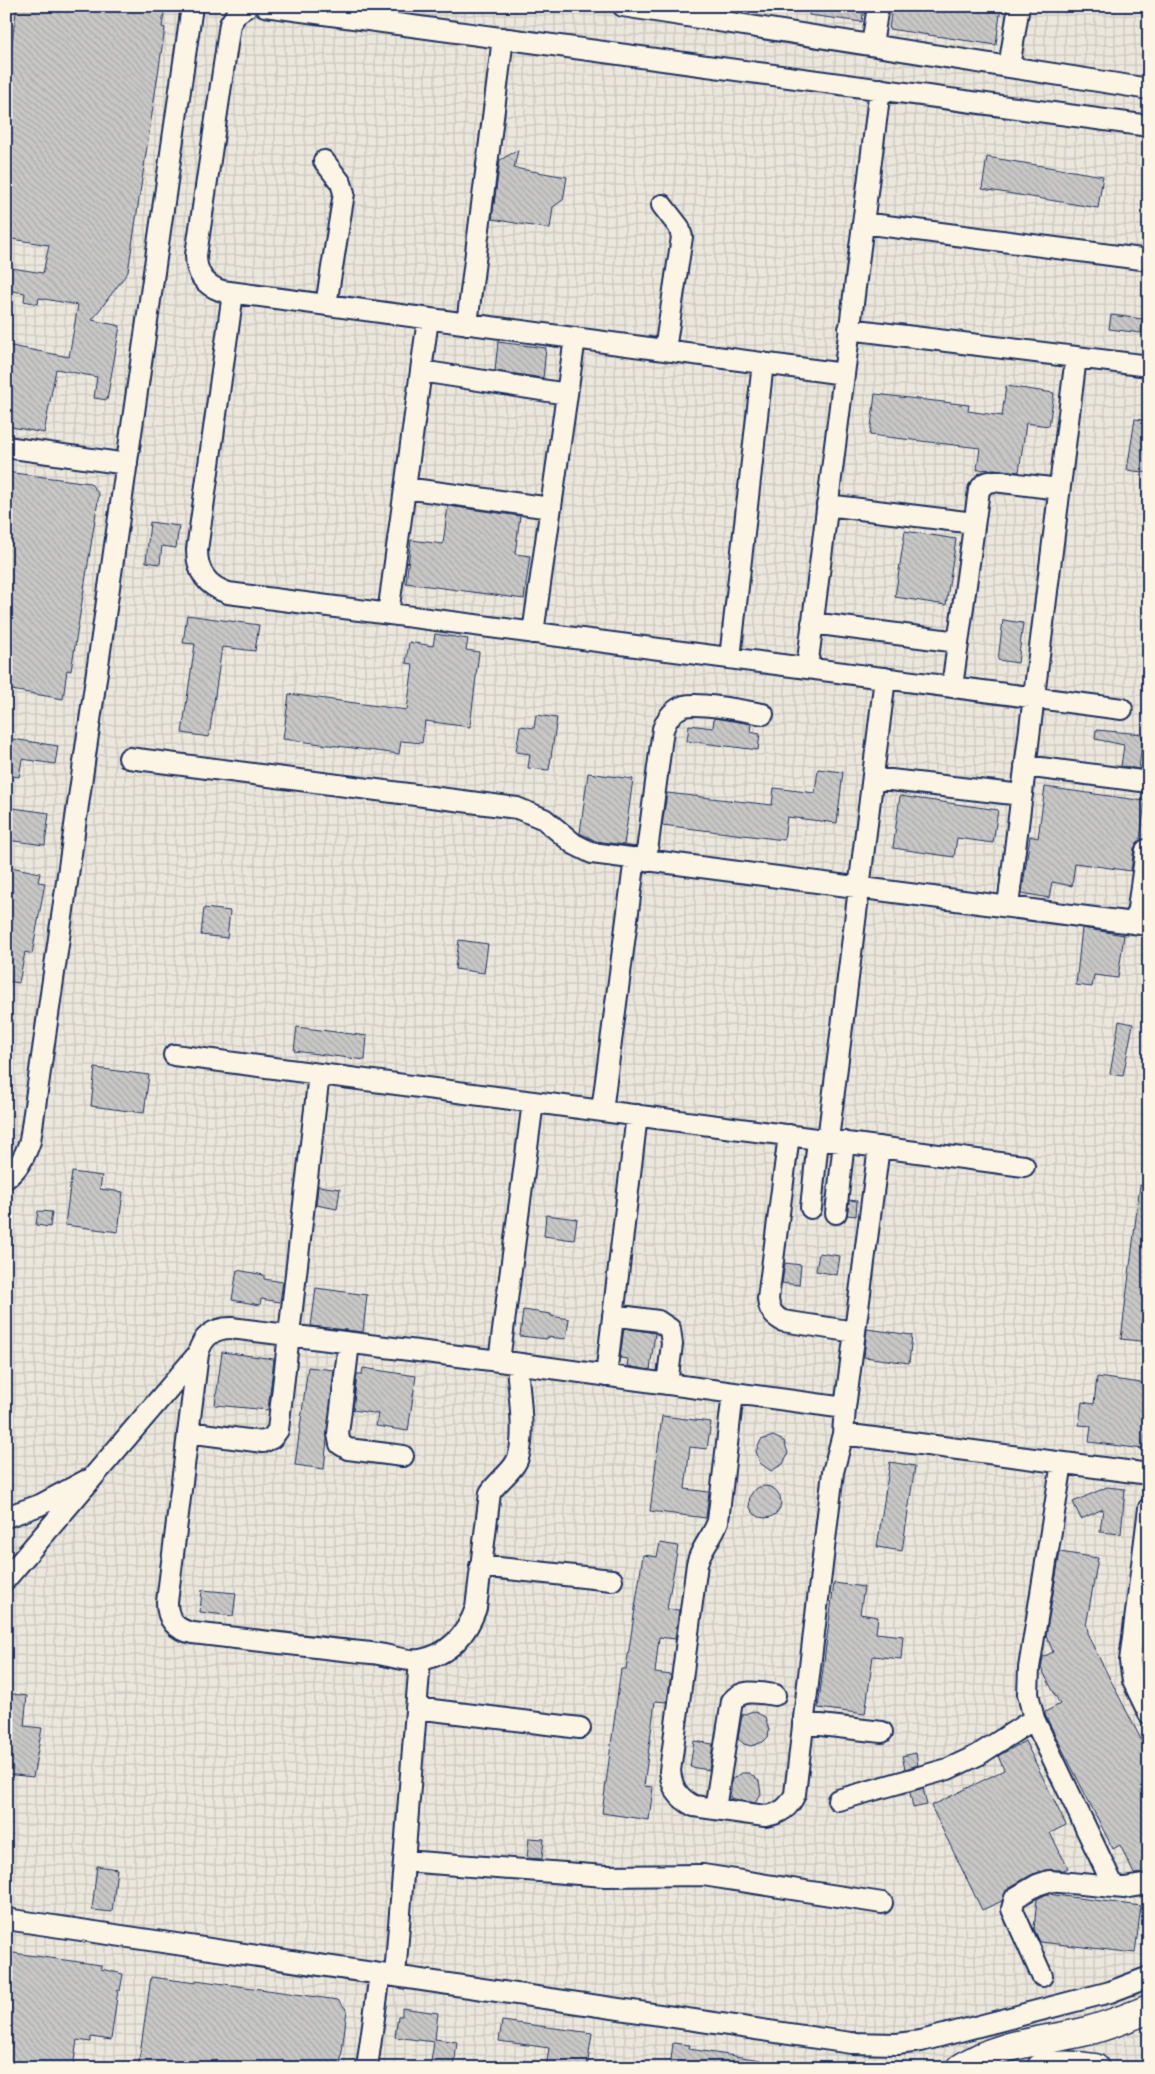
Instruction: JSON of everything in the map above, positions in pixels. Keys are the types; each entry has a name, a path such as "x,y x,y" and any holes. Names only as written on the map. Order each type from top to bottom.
{"highway":[{"path":"961,2068 974,2059 1003,2047 1083,2032 1149,2010"},
{"path":"1041,2068 1070,2066 1095,2068"}],"street":[{"path":"6,1178 18,1166 26,1154 30,1141 192,6"},
{"path":"248,6 237,13 230,24 196,255 196,264 205,282 212,288 233,293 844,374"},
{"path":"265,6 1149,126"},
{"path":"623,6 699,12 872,45 1149,89"},
{"path":"872,45 878,6"},
{"path":"1009,67 1019,6"},
{"path":"467,324 503,38"},
{"path":"806,668 880,89"},
{"path":"324,161 341,183 344,193 326,305"},
{"path":"662,205 679,227 682,237 665,350"},
{"path":"863,223 1149,260"},
{"path":"233,293 197,550 200,569 210,585 228,593 1122,709"},
{"path":"388,614 428,319"},
{"path":"849,329 1149,366"},
{"path":"533,633 575,338"},
{"path":"1008,906 1076,357"},
{"path":"730,658 763,363"},
{"path":"421,371 567,394"},
{"path":"6,447 127,464"},
{"path":"952,687 974,523 981,486 989,482 1060,489"},
{"path":"405,488 551,508"},
{"path":"827,505 974,523"},
{"path":"812,623 958,642"},
{"path":"811,1208 814,1174 830,1140 885,678"},
{"path":"602,1111 640,859 663,729 670,716 676,710 690,705 763,714"},
{"path":"129,758 516,808 544,819 574,844 586,850 640,859 1143,924 1146,850"},
{"path":"1025,766 1149,782"},
{"path":"873,778 1022,795"},
{"path":"174,1055 1024,1166"},
{"path":"188,1432 263,1442 272,1438 278,1430 320,1074"},
{"path":"533,1102 508,1363 522,1446 516,1464 494,1485 490,1493 476,1608 464,1634 455,1644 443,1652 420,1660 409,1660 377,1653 193,1633 177,1628 168,1616 167,1602 188,1432 198,1354 203,1339 215,1330 223,1328 349,1343 508,1363 845,1408"},
{"path":"606,1376 637,1115"},
{"path":"789,1135 768,1299 769,1306 777,1318 784,1321 855,1332"},
{"path":"830,1140 840,1176 836,1213"},
{"path":"733,1393 718,1521 712,1536 702,1548 697,1564 670,1771 674,1787 684,1801 694,1806 765,1816 773,1815 787,1807 795,1794 832,1472 843,1434 879,1147"},
{"path":"814,1174 840,1176"},
{"path":"613,1315 658,1321 670,1329 672,1344 667,1384"},
{"path":"349,1343 338,1434 340,1444 348,1449 403,1456"},
{"path":"6,1579 198,1354"},
{"path":"843,1434 1149,1474"},
{"path":"1062,1463 1028,1681 1029,1700 1034,1719 1114,1887"},
{"path":"6,1517 40,1505 93,1477"},
{"path":"1149,1508 1141,1633 1130,1661 1130,1672 1133,1681 1149,1714"},
{"path":"480,1566 612,1580"},
{"path":"366,2068 388,1975 404,1862 420,1660"},
{"path":"715,1809 732,1701 741,1693 748,1692 775,1695"},
{"path":"416,1708 580,1728"},
{"path":"838,1800 948,1769 978,1755 1034,1719"},
{"path":"803,1723 882,1732"},
{"path":"404,1862 605,1876 703,1875 882,1903"},
{"path":"1042,1976 1012,1909 1015,1898 1037,1885 1049,1881 1135,1888 1149,1884"},
{"path":"6,1919 851,2042 889,2044 921,2041 944,2036 1110,1992 1149,1977"}],"shaded area":[{"path":"6,6 1149,6 1149,2068 6,2068"}],"building":[{"path":"17,6 165,6 162,27 165,28 128,272 92,320 120,326 107,400 94,398 97,377 56,369 44,433 6,426 6,345 69,357 78,305 39,298 38,304 24,301 25,293 6,290 6,267 43,273 49,245 6,238 6,81"},
{"path":"810,6 864,6 862,22 809,15"},
{"path":"892,6 1001,6 996,45 889,29"},
{"path":"518,150 514,168 567,177 563,200 553,207 550,229 492,219 500,160"},
{"path":"987,157 1103,176 1098,208 982,189"},
{"path":"1111,315 1143,319 1141,333 1109,329"},
{"path":"498,342 546,348 543,378 495,371"},
{"path":"1006,386 1054,393 1049,426 1026,423 1019,472 995,469 977,470 980,448 870,435 875,394 969,405 968,411 1002,416"},
{"path":"1135,419 1149,421 1149,473 1127,470"},
{"path":"6,472 90,483 99,494 71,671 67,670 63,699 6,689"},
{"path":"448,506 520,516 515,554 530,556 524,599 406,583 411,540 443,544"},
{"path":"150,522 179,526 176,548 162,546 160,564 146,562"},
{"path":"905,531 956,539 946,605 895,597"},
{"path":"187,615 259,625 255,651 222,647 209,737 182,733 195,644 183,643"},
{"path":"1003,620 1023,623 1018,663 998,660"},
{"path":"435,634 468,639 466,650 479,652 470,727 425,721 422,743 401,741 399,754 283,739 289,694 407,710 413,664 406,663 409,642 433,646"},
{"path":"536,715 557,718 549,770 528,768 530,754 516,752 520,726 534,728"},
{"path":"714,718 751,724 750,732 760,734 758,750 687,741 689,725 713,728"},
{"path":"1096,730 1143,734 1139,769 1121,766 1124,745 1095,739"},
{"path":"6,738 58,746 55,764 22,759 19,777 6,775"},
{"path":"818,769 843,772 837,823 787,817 784,840 662,825 667,793 772,805 774,788 815,793"},
{"path":"588,773 633,779 624,845 596,841 580,833"},
{"path":"1045,787 1145,801 1140,840 1134,848 1131,871 1075,863 1072,886 1052,882 1049,898 1022,893 1030,836 1038,838"},
{"path":"900,796 998,810 993,843 957,838 954,857 893,848"},
{"path":"6,807 49,813 45,845 6,840"},
{"path":"6,866 40,873 38,882 45,883 32,954 25,952 19,983 6,981 6,916 11,893 6,892"},
{"path":"204,908 230,911 227,938 201,935"},
{"path":"1082,928 1124,935 1118,978 1094,975 1092,987 1076,985"},
{"path":"459,940 488,944 484,973 455,969"},
{"path":"1119,1021 1133,1024 1123,1076 1110,1074"},
{"path":"297,1027 367,1036 365,1060 294,1051"},
{"path":"95,1068 149,1075 144,1113 91,1106"},
{"path":"72,1172 102,1176 100,1189 123,1192 118,1232 65,1225"},
{"path":"1140,1185 1149,1186 1149,1342 1121,1339"},
{"path":"318,1186 340,1189 337,1209 316,1205"},
{"path":"849,1200 857,1201 856,1216 847,1215"},
{"path":"38,1211 52,1212 50,1227 36,1225"},
{"path":"546,1215 577,1219 574,1240 544,1236"},
{"path":"819,1253 840,1256 837,1275 816,1271"},
{"path":"785,1263 801,1265 799,1285 782,1283"},
{"path":"237,1270 264,1275 264,1279 283,1282 280,1302 261,1299 260,1305 232,1300"},
{"path":"316,1288 367,1295 363,1332 311,1326"},
{"path":"523,1310 569,1319 566,1339 520,1336"},
{"path":"624,1328 655,1333 650,1370 627,1366 628,1359 620,1358"},
{"path":"867,1329 912,1335 909,1363 864,1357"},
{"path":"222,1352 274,1359 268,1410 215,1405"},
{"path":"308,1367 334,1370 324,1469 295,1465"},
{"path":"363,1368 416,1376 408,1431 376,1426 378,1414 353,1410 357,1374 362,1374"},
{"path":"1097,1377 1149,1384 1149,1401 1143,1449 1089,1442 1091,1426 1079,1425 1082,1402 1094,1404"},
{"path":"662,1416 711,1422 707,1449 690,1447 685,1489 709,1492 706,1518 650,1511"},
{"path":"773,1436 784,1441 788,1453 783,1464 771,1471 760,1463 756,1451 761,1440"},
{"path":"890,1462 915,1466 902,1551 877,1547"},
{"path":"765,1486 776,1491 781,1502 776,1513 765,1518 754,1513 749,1502 754,1491"},
{"path":"1107,1487 1125,1489 1121,1534 1100,1532 1103,1509 1081,1519 1073,1502"},
{"path":"660,1543 678,1546 667,1609 679,1610 675,1639 659,1637 655,1673 671,1675 667,1702 655,1701 644,1786 653,1787 649,1820 602,1813 621,1669 626,1669 643,1555 657,1557"},
{"path":"1060,1552 1098,1558 1086,1626 1089,1638 1149,1755 1149,1845 1145,1873 1134,1874 1120,1845 1113,1849 1045,1715 1045,1712 1060,1704 1041,1668 1043,1657 1053,1652 1046,1635"},
{"path":"834,1583 864,1587 860,1614 878,1617 876,1633 903,1636 901,1659 873,1656 865,1714 818,1708"},
{"path":"202,1590 236,1593 233,1616 200,1612"},
{"path":"6,1693 27,1696 24,1726 42,1728 33,1777 6,1774"},
{"path":"753,1711 765,1717 769,1730 768,1737 763,1742 751,1746 744,1744 738,1739 742,1715"},
{"path":"694,1741 713,1744 709,1770 690,1767"},
{"path":"1025,1741 1066,1825 1050,1833 1068,1868 1064,1870 1046,1870 1031,1875 1008,1888 1002,1901 982,1910 931,1806 1004,1770 998,1756"},
{"path":"916,1753 918,1765 905,1769 902,1756"},
{"path":"742,1773 749,1773 759,1781 761,1794 755,1803 730,1798 732,1779"},
{"path":"923,1788 927,1805 913,1808 910,1792"},
{"path":"529,1838 544,1839 542,1859 527,1858"},
{"path":"97,1866 117,1869 112,1912 92,1910"},
{"path":"1047,1894 1141,1906 1135,1953 1040,1942 1034,1929 1037,1899"},
{"path":"6,1952 101,1965 101,1969 123,1974 120,1991 118,1990 111,2040 91,2037 91,2042 77,2040 73,2068 6,2068"},
{"path":"151,1977 196,1983 196,1980 338,2000 347,2010 340,2068 138,2068"},
{"path":"402,2008 438,2013 435,2039 457,2042 454,2068 430,2068 434,2042 395,2037 398,2016 402,2016"},
{"path":"502,2021 592,2033 587,2068 546,2068 549,2048 499,2041"},
{"path":"673,2043 690,2045 689,2049 761,2060 760,2068 670,2068"}]}
